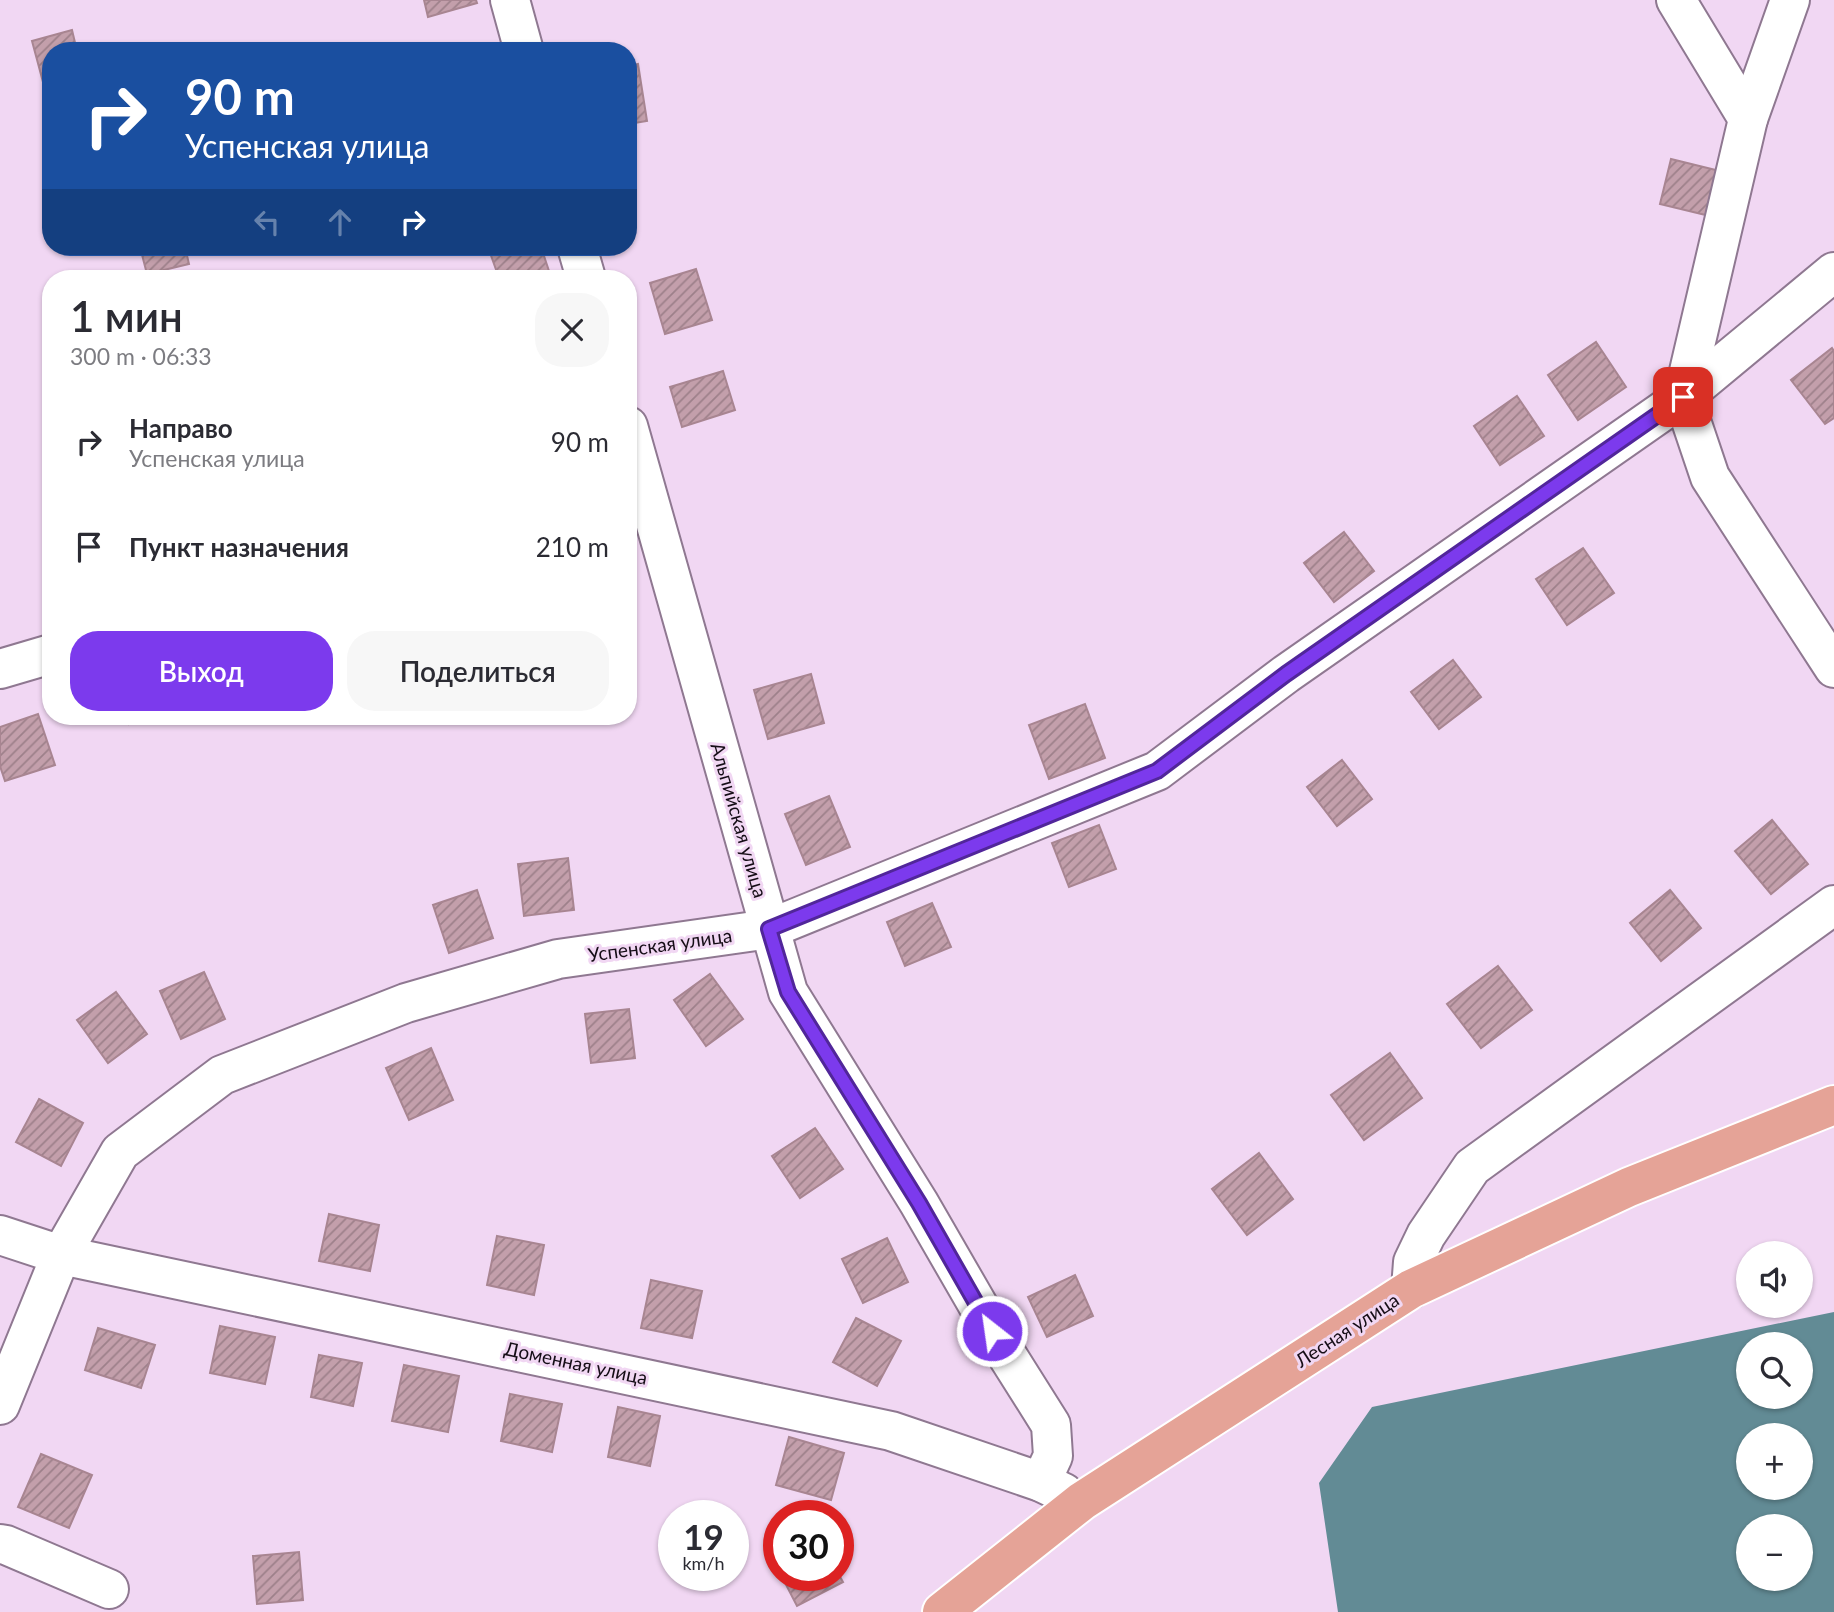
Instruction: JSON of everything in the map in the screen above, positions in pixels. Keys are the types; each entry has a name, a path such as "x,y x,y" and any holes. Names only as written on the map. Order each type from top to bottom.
{"main road":[{"path":"1411,1289 1629,1187 1834,1105"},
{"name":"Лесная улица","path":"942,1612 1082,1501 1411,1289"}],"street":[{"path":"510,0 522,42"},
{"path":"1676,0 1748,119"},
{"path":"1790,0 1748,119 1683,397 1710,477 1834,668"},
{"name":"Успенская улица","path":"0,1405 61,1255 120,1152 222,1076 406,1003 558,959 769,929 1157,771 1286,674 1683,397 1834,272"},
{"name":"Альпийская улица","path":"637,481 788,992 919,1203 1005,1352 1051,1425 1053,1456 1041,1482"},
{"path":"0,669 42,657"},
{"name":"Лесная улица","path":"1411,1289 1413,1262 1426,1235 1472,1167 1834,905"},
{"name":"Доменная улица","path":"0,1235 61,1255 891,1431 1041,1482 1082,1501"},
{"path":"0,1544 109,1589"}],"shaded area":[{"path":"1834,1312 1834,1612 1338,1612 1319,1483 1372,1407 1736,1332 1736,1409 1813,1409 1813,1332 1737,1332"}],"building":[{"path":"424,0 476,0 477,3 428,17"},
{"path":"72,30 75,42 42,42 42,78 32,41"},
{"path":"637,64 647,121 637,123"},
{"path":"1671,159 1728,173 1718,218 1660,204"},
{"path":"142,256 187,256 189,264 164,270 146,270"},
{"path":"491,256 544,256 549,270 496,270"},
{"path":"696,269 712,320 665,334 650,283"},
{"path":"1596,342 1626,387 1578,420 1548,375"},
{"path":"1832,348 1834,418 1825,424 1791,380"},
{"path":"723,371 735,410 682,427 670,387"},
{"path":"1517,396 1544,436 1500,465 1474,426"},
{"path":"1344,532 1374,571 1334,602 1304,563"},
{"path":"1583,548 1614,593 1567,625 1536,579"},
{"path":"1453,660 1481,697 1439,729 1411,692"},
{"path":"811,674 824,723 768,739 754,690"},
{"path":"1085,704 1105,758 1049,779 1029,725"},
{"path":"38,714 55,765 5,781 0,766 0,727"},
{"path":"1342,760 1372,799 1337,826 1307,787"},
{"path":"829,796 850,847 806,865 785,814"},
{"path":"1772,820 1808,864 1771,894 1735,851"},
{"path":"1099,825 1116,869 1069,887 1052,843"},
{"path":"568,858 574,910 524,916 518,864"},
{"path":"477,890 493,938 449,953 433,905"},
{"path":"1670,890 1701,928 1661,961 1630,923"},
{"path":"932,903 951,947 905,966 887,922"},
{"path":"1498,966 1532,1010 1481,1048 1447,1004"},
{"path":"204,972 225,1019 181,1039 160,991"},
{"path":"710,974 743,1019 706,1046 674,1000"},
{"path":"116,992 147,1034 108,1063 77,1020"},
{"path":"629,1009 635,1058 591,1063 585,1014"},
{"path":"431,1048 453,1100 409,1120 386,1068"},
{"path":"1390,1053 1422,1098 1364,1140 1331,1095"},
{"path":"39,1099 83,1123 61,1166 16,1142"},
{"path":"815,1128 843,1169 800,1198 772,1156"},
{"path":"1259,1153 1293,1199 1247,1235 1212,1189"},
{"path":"329,1214 379,1225 370,1271 319,1261"},
{"path":"497,1236 544,1245 534,1295 487,1285"},
{"path":"887,1238 908,1282 863,1303 842,1259"},
{"path":"1075,1275 1093,1316 1047,1337 1028,1297"},
{"path":"651,1280 702,1291 692,1338 641,1328"},
{"path":"856,1318 901,1341 877,1386 833,1362"},
{"path":"220,1326 275,1337 265,1384 210,1373"},
{"path":"98,1328 155,1345 141,1388 85,1370"},
{"path":"319,1355 362,1363 353,1406 311,1397"},
{"path":"404,1365 459,1376 448,1432 392,1421"},
{"path":"510,1394 562,1404 552,1452 501,1441"},
{"path":"618,1407 660,1416 650,1466 608,1457"},
{"path":"789,1437 844,1453 831,1500 776,1485"},
{"path":"41,1454 92,1475 69,1528 18,1507"},
{"path":"299,1552 303,1600 257,1604 253,1556"},
{"path":"789,1591 826,1591 797,1606"}],"route":[{"path":"992,1331 919,1203 788,992 769,929 1157,771 1286,674 1683,397"}]}
